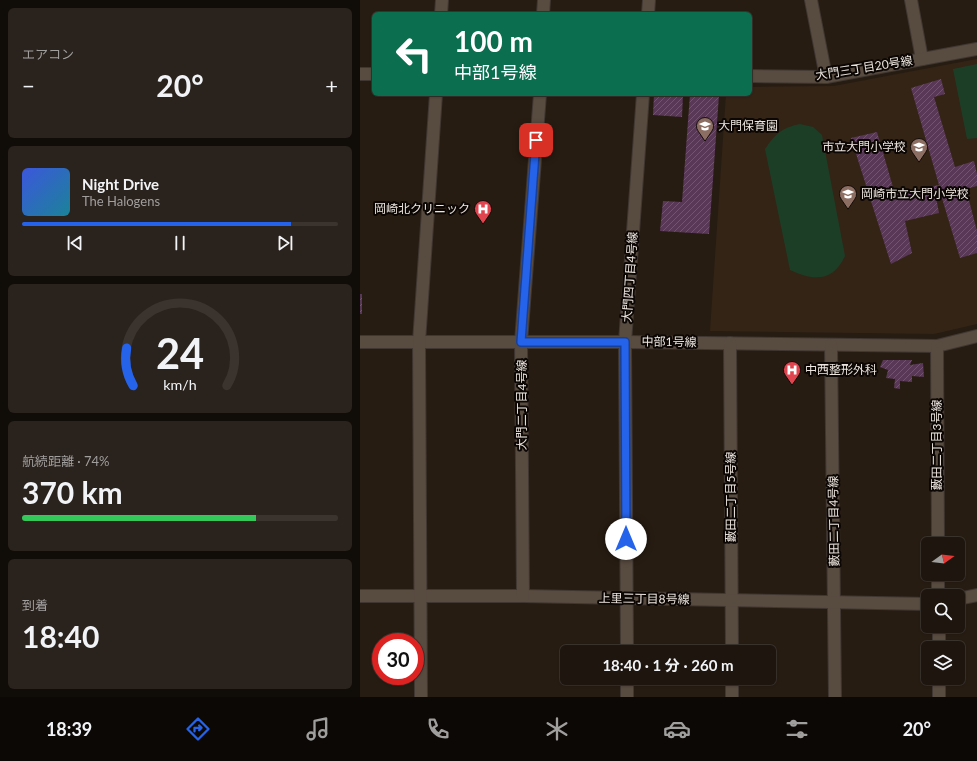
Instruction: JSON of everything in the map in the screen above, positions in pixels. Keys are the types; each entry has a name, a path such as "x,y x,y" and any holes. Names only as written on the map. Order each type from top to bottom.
{"street":[{"path":"441,12 442,0"},
{"path":"543,12 544,0"},
{"path":"648,12 649,0"},
{"path":"811,0 826,77"},
{"path":"911,0 922,59"},
{"name":"大門三丁目20号線","path":"752,76 826,77 977,49"},
{"path":"360,74 372,74"},
{"path":"421,697 419,342 436,96"},
{"name":"大門二丁目4号線","path":"523,596 521,342 540,96"},
{"name":"大門四丁目4号線","path":"627,645 625,342 643,96"},
{"name":"中部1号線","path":"360,342 625,342 937,346 977,336"},
{"name":"藪田二丁目5号線","path":"730,343 732,645"},
{"name":"藪田二丁目4号線","path":"831,344 835,697"},
{"name":"藪田二丁目3号線","path":"937,346 938,537"},
{"path":"965,598 977,595"},
{"name":"上里三丁目8号線","path":"360,596 523,596 921,604"},
{"path":"627,685 627,697"},
{"path":"732,685 732,697"},
{"path":"939,685 939,697"}],"shaded area":[{"name":"岡崎市立大門小学校","path":"977,59 977,324 934,334 710,331 726,96 752,96 752,87 834,86"}],"green space":[{"path":"977,64 977,138 967,139 953,69"},
{"path":"800,124 813,127 822,135 845,256 835,271 822,277 807,276 790,270 765,149 784,129"}],"building":[{"path":"941,79 945,94 934,97 955,167 974,161 977,174 977,186 966,189 977,231 977,253 960,258 941,195 936,197 939,213 905,221 912,253 891,264 851,138 877,132 895,194 939,185 911,88"},
{"path":"654,96 683,96 682,117 653,115"},
{"path":"690,96 719,96 709,234 660,231 663,201 682,202"},
{"path":"360,294 362,294 362,314 360,314"},
{"path":"883,360 912,360 910,365 923,363 924,377 912,376 912,382 900,381 900,389 894,388 895,379 886,378 888,370 880,367"}],"place":[{"name":"大門保育園","path":"705,141"},
{"name":"市立大門小学校","path":"919,162"},
{"name":"岡崎市立大門小学校","path":"848,209"},
{"name":"岡崎北クリニック","path":"483,224"},
{"name":"中西整形外科","path":"792,385"}],"route":[{"path":"536,140 521,342 625,342 626,539"}]}
